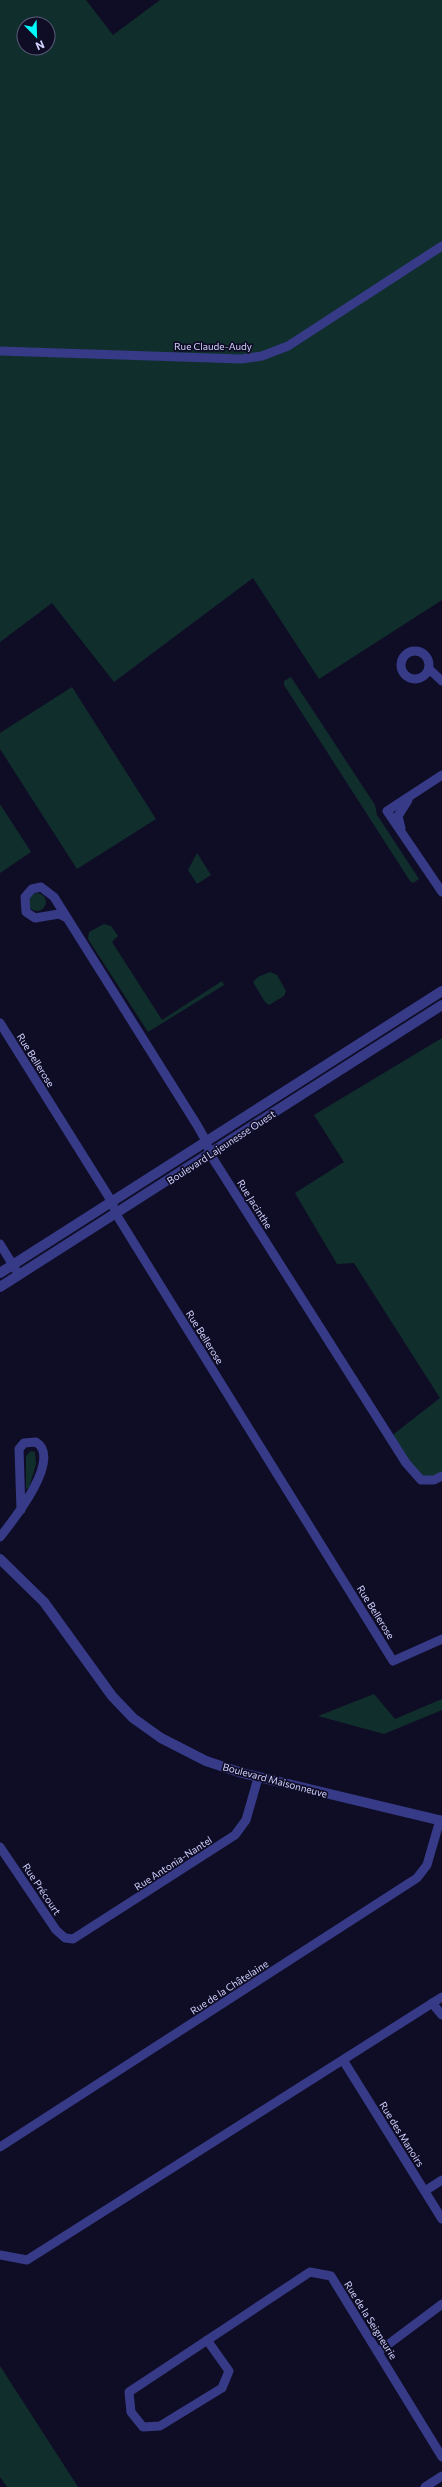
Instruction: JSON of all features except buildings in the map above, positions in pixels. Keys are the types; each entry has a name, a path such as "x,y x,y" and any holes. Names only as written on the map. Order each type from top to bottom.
{"street":[{"name":"Rue Claude-Audy","path":"0,351 241,359 262,356 288,346 442,246"},
{"path":"429,669 442,681"},
{"path":"442,775 387,811 442,892"},
{"name":"Rue Jacinthe","path":"65,917 59,914 34,918 26,912 24,902 25,897 32,889 46,889 54,897 65,917 206,1141 210,1154 406,1463 421,1480 434,1480 442,1476"},
{"name":"Boulevard Lajeunesse Ouest","path":"0,1273 442,991"},
{"name":"Boulevard Lajeunesse Ouest","path":"0,1287 442,1005"},
{"name":"Rue Bellerose","path":"0,1023 112,1202 116,1214 393,1661 442,1640"},
{"path":"0,1244 19,1275"},
{"path":"0,1537 21,1510 35,1487 43,1464 43,1451 36,1442 24,1443 19,1449 21,1510"},
{"name":"Boulevard Maisonneuve","path":"0,1559 36,1592 102,1685 133,1718 156,1735 186,1752 258,1778 441,1820"},
{"name":"Rue Antonia-Nantel","path":"68,1940 81,1936 236,1835 246,1820 258,1778"},
{"name":"Rue de la Châtelaine","path":"0,2147 413,1881 427,1865 441,1820"},
{"name":"Rue Précourt","path":"0,1847 56,1930 68,1940"},
{"path":"0,2255 27,2260 442,1997"},
{"path":"432,2003 442,2015"},
{"name":"Rue des Manoirs","path":"343,2060 442,2219"},
{"path":"424,2190 442,2180"},
{"name":"Rue de la Seigneurie","path":"207,2340 229,2372 222,2388 160,2426 143,2427 131,2412 129,2392 207,2340 310,2272 331,2276 442,2457"},
{"path":"378,2352 442,2304"},
{"path":"425,2487 442,2476"}],"green space":[{"path":"0,0 86,0 113,35 160,0 442,0 442,600 319,679 253,578 114,682 52,603 0,642"},
{"path":"291,677 375,805 377,815 419,879 413,883 410,881 284,685 284,681"},
{"path":"72,687 156,819 77,869 0,749 0,733"},
{"path":"0,804 31,852 0,873"},
{"path":"197,853 211,875 197,884 188,870"},
{"path":"37,893 43,896 46,902 43,908 37,911 31,908 28,902 31,896"},
{"path":"104,924 111,926 118,936 112,942 162,1020 222,981 224,985 148,1032 88,939 89,932"},
{"path":"270,972 277,975 286,991 284,996 269,1005 265,1002 253,982 258,977"},
{"path":"442,1038 442,1473 421,1479 390,1437 440,1398 354,1263 337,1264 295,1193 344,1162 314,1115"},
{"path":"31,1451 35,1452 36,1464 29,1488 26,1489 26,1456"},
{"path":"374,1694 395,1719 442,1699 442,1710 384,1734 318,1716"},
{"path":"0,2366 78,2487 7,2487 0,2477"}]}
